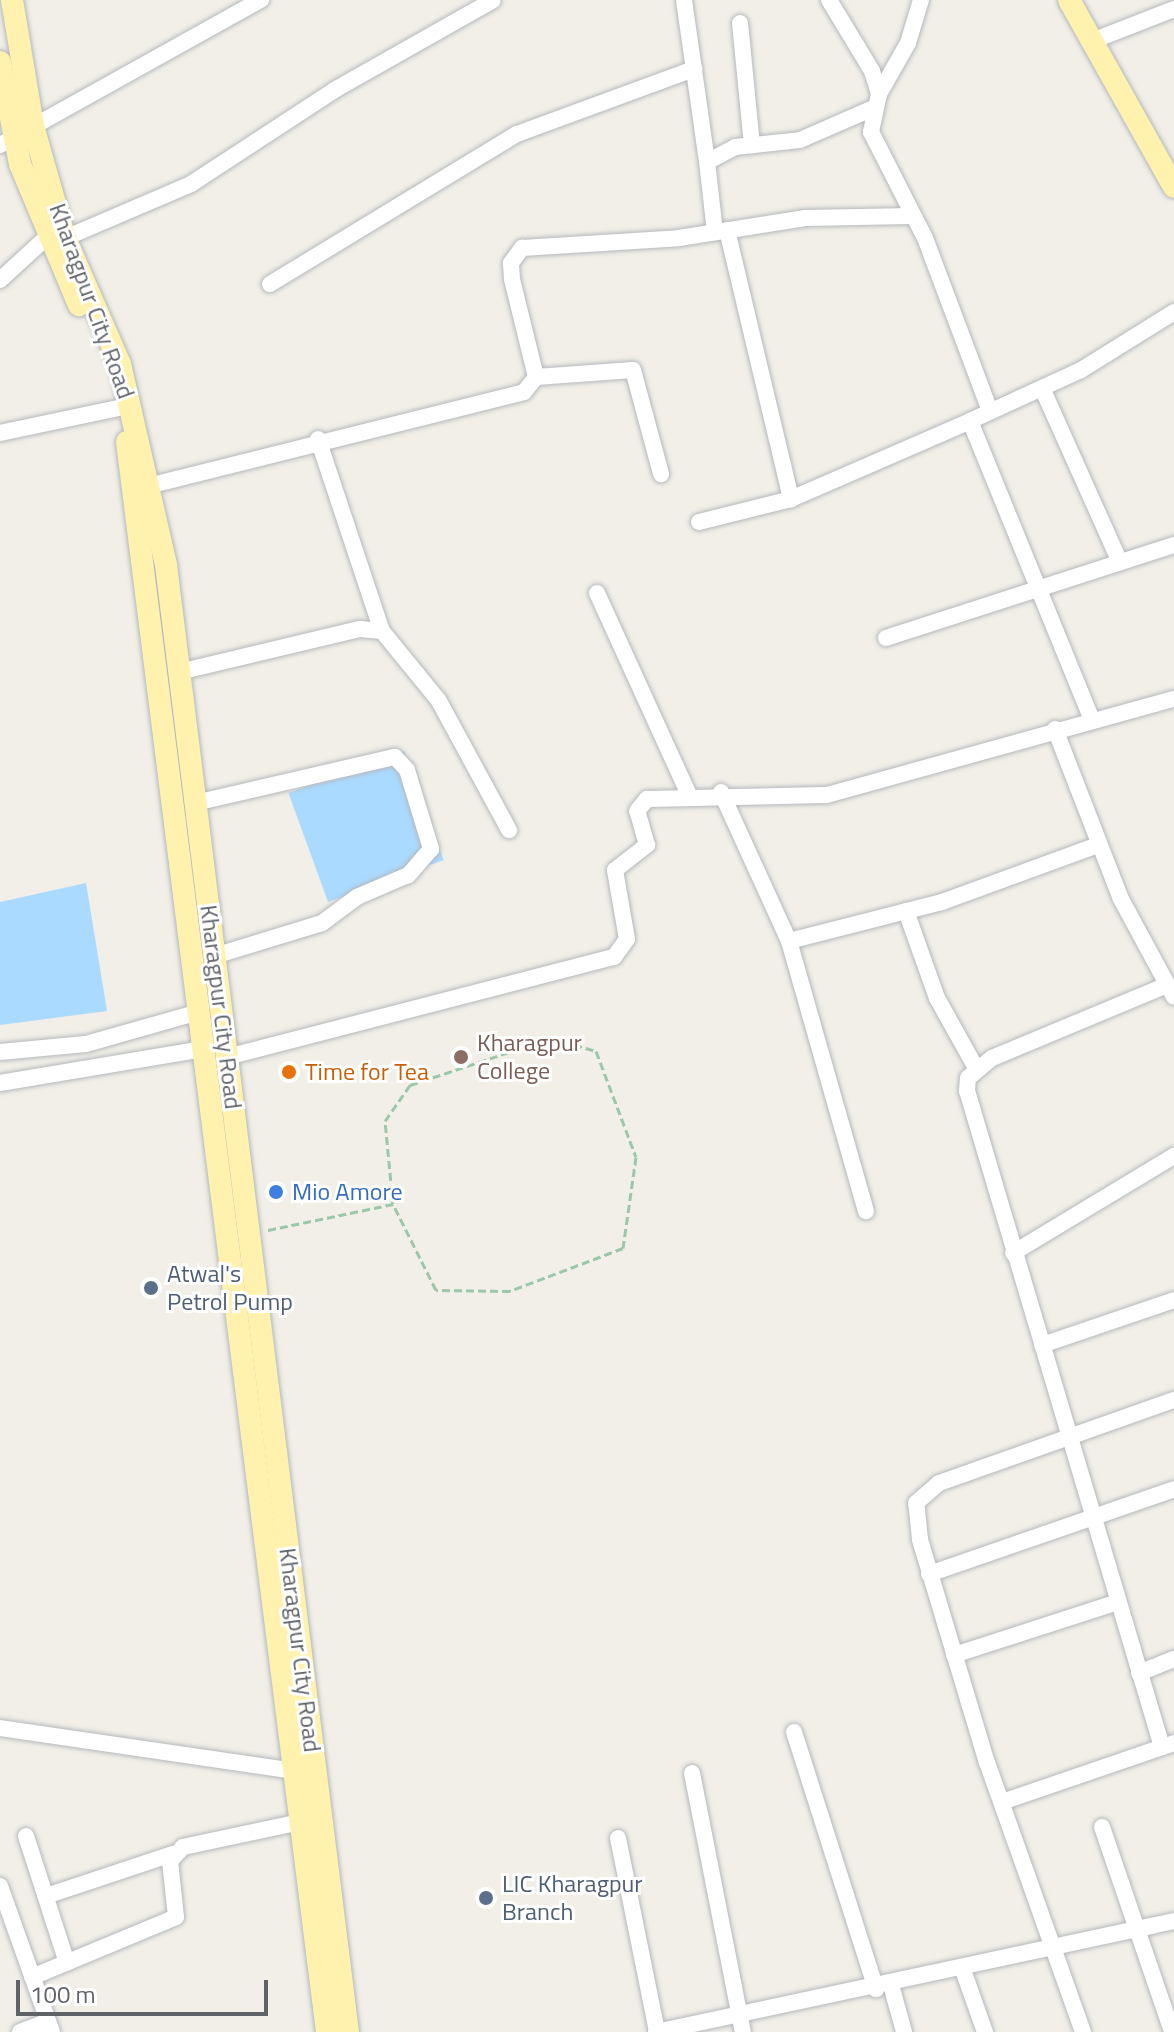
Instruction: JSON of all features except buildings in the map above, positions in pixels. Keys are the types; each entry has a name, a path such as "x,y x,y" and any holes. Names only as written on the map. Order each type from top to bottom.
{"main road":[{"name":"Kharagpur City Road","path":"12,0 15,136 56,237 120,364 152,485 179,672 348,2032"},
{"path":"1069,0 1174,187"},
{"path":"0,62 15,136"},
{"path":"56,237 107,361 132,461 327,2032"}],"street":[{"path":"15,136 261,0"},
{"path":"0,280 56,237 191,184 336,89 493,0"},
{"path":"684,0 707,162 721,231 791,499"},
{"path":"829,0 878,101"},
{"path":"921,0 908,43 878,101 871,132 912,216 990,411"},
{"path":"1092,41 1174,9"},
{"path":"740,23 752,145"},
{"path":"270,284 517,134 694,69"},
{"path":"707,162 752,145 800,140 878,101"},
{"path":"536,377 512,279 514,254 721,231 805,218 912,216"},
{"path":"699,522 791,499 970,421 1042,388 1174,312"},
{"path":"152,485 318,439 457,411 524,392 536,377 633,370 661,474"},
{"path":"1042,388 1120,562"},
{"path":"0,433 119,408"},
{"path":"970,421 1092,720"},
{"path":"318,439 382,631 439,701 509,830"},
{"path":"886,638 1039,586 1174,545"},
{"path":"597,593 688,793"},
{"path":"179,672 360,629 382,631"},
{"path":"227,1057 614,957 627,939 615,870 647,845 638,805 688,793 827,795 1055,729 1174,699"},
{"path":"1002,1802 1168,1745 1139,1673 971,1111 968,1078 976,1068 1171,991 1098,845 1055,729"},
{"path":"195,803 395,757 407,770 431,849 408,875 357,897 322,923 214,956"},
{"path":"721,792 789,941 866,1211"},
{"path":"789,941 906,911 1098,845"},
{"path":"906,911 937,998 976,1068"},
{"path":"0,1052 86,1044 199,1012"},
{"path":"0,1083 203,1049"},
{"path":"1013,1253 1174,1156"},
{"path":"1042,1345 1174,1300"},
{"path":"1083,2032 954,1655 929,1574 916,1518 924,1492 1174,1400"},
{"path":"929,1574 1174,1489"},
{"path":"954,1655 1118,1602"},
{"path":"1139,1673 1174,1659"},
{"path":"0,1728 294,1771"},
{"path":"794,1732 883,1987 904,2032"},
{"path":"692,1773 741,2025"},
{"path":"46,1896 172,1854 301,1822"},
{"path":"1102,1827 1172,2032"},
{"path":"26,1836 67,1963"},
{"path":"618,1838 662,2032 741,2025 883,1987 1174,1921"},
{"path":"32,1977 176,1917 172,1854"},
{"path":"0,1886 50,2026 20,2032"},
{"path":"963,1970 985,2032"}],"path":[{"path":"551,1038 596,1051 636,1157 623,1248 510,1291 436,1290 393,1204 385,1121 410,1085 551,1038"},
{"path":"249,1234 393,1204"}],"water":[{"path":"404,751 444,860 328,902 288,793"},
{"path":"86,883 107,1011 0,1025 0,902"}],"place":[{"name":"Kharagpur College","path":"461,1057"},
{"name":"Time for Tea","path":"289,1072"},
{"name":"Mio Amore","path":"276,1192"},
{"name":"Atwal's Petrol Pump","path":"151,1288"},
{"name":"LIC Kharagpur Branch","path":"486,1898"}]}
